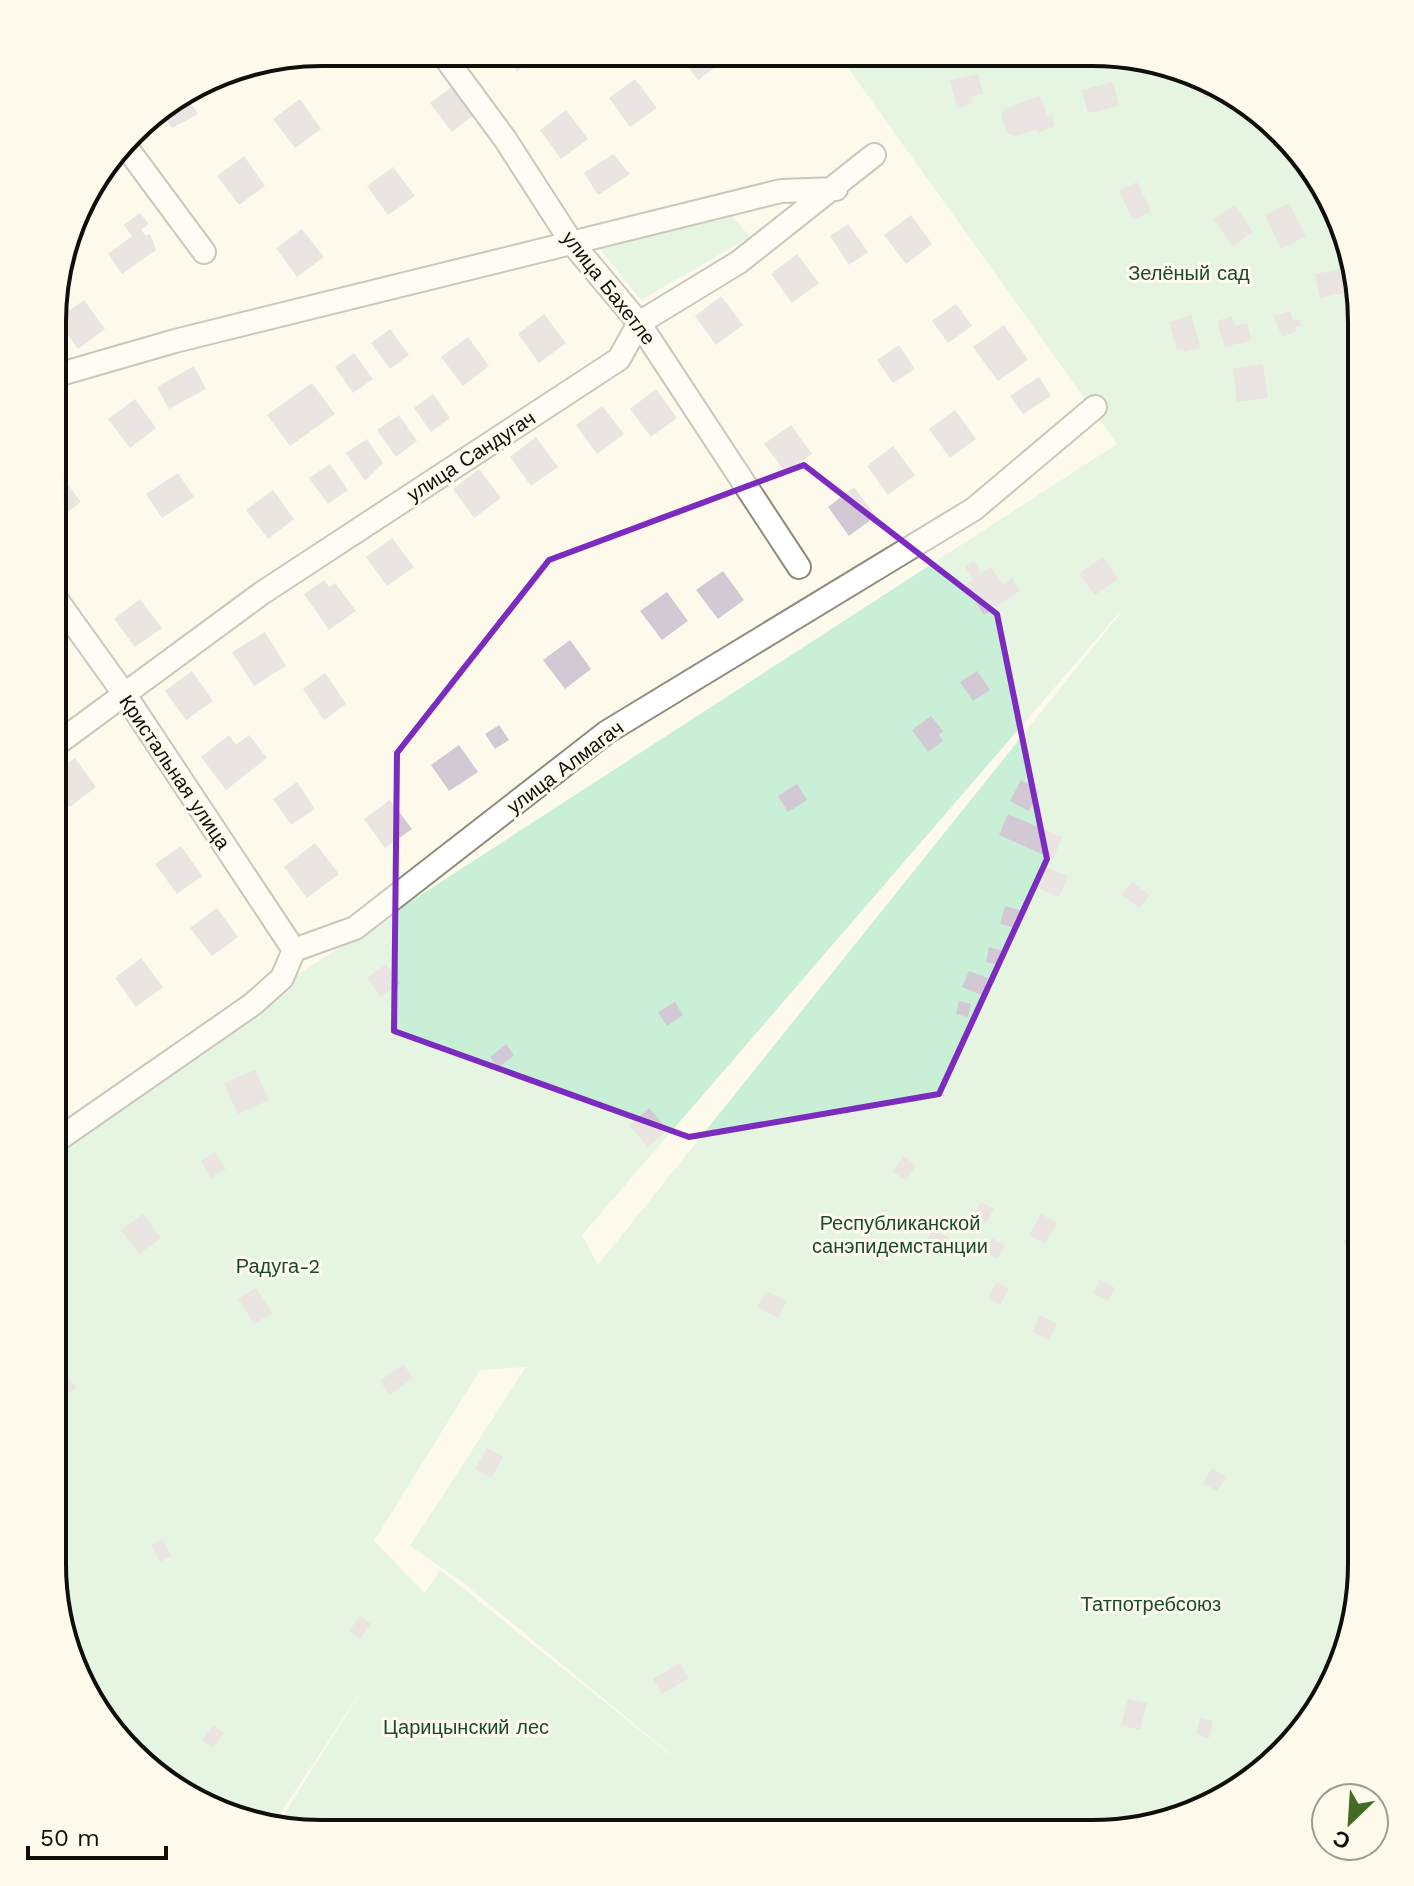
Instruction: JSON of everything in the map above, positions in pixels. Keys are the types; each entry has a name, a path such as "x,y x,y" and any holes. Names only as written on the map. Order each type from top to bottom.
{"street":[{"name":"улица Бахетле","path":"451,66 505,139 572,243 639,323 799,567"},
{"path":"130,153 204,252"},
{"name":"улица Сандугач","path":"66,737 262,593 619,359 639,323 739,262 836,189 874,155"},
{"path":"66,373 175,341 781,191 836,189"},
{"name":"улица Алмагач","path":"294,950 355,928 607,732 974,509 1095,407"},
{"name":"Кристальная улица","path":"66,613 125,695 294,950"},
{"path":"66,1134 253,1004 282,978 294,950"}],"highlighted area":[{"path":"804,465 997,614 1047,859 939,1094 689,1137 394,1031 397,753 549,560"}],"green space":[{"path":"847,66 1092,66 1125,68 1158,75 1220,100 1273,141 1295,166 1322,209 1334,240 1346,289 1348,322 1347,1580 1343,1614 1322,1677 1305,1706 1261,1756 1205,1794 1174,1806 1142,1815 1092,1820 322,1820 283,1817 368,1681 279,1816 224,1800 194,1786 166,1767 119,1720 100,1692 75,1630 68,1597 66,1140 291,979 1117,444","holes":["1119,615 598,1265 582,1235","526,1367 410,1546 461,1581 697,1776 440,1570 425,1593 374,1541 480,1370"]},
{"path":"731,215 750,237 641,300 600,249"}],"building":[{"path":"688,66 717,66 698,80"},
{"path":"978,74 983,94 970,97 972,104 957,108 950,80"},
{"path":"635,79 657,108 630,127 609,98"},
{"path":"1113,82 1119,106 1088,113 1082,90"},
{"path":"457,83 478,112 452,132 430,103"},
{"path":"1040,96 1055,126 1038,133 1037,129 1015,136 1008,134 1001,115 1004,109"},
{"path":"300,99 321,129 295,148 273,119"},
{"path":"190,102 198,114 172,128 166,120"},
{"path":"566,110 588,139 561,159 540,130"},
{"path":"613,154 630,174 598,195 584,173"},
{"path":"244,156 265,186 239,205 217,176"},
{"path":"393,167 415,196 388,215 367,186"},
{"path":"1137,182 1151,211 1133,220 1119,191"},
{"path":"1289,203 1306,236 1281,249 1265,215"},
{"path":"1235,205 1253,232 1232,246 1214,219"},
{"path":"140,213 149,224 141,230 146,236 150,234 156,250 122,274 108,254 132,236 124,225"},
{"path":"911,215 932,244 906,264 884,235"},
{"path":"848,224 868,252 849,265 830,236"},
{"path":"302,229 324,257 297,277 276,248"},
{"path":"797,254 819,283 792,303 771,274"},
{"path":"1342,269 1346,292 1320,298 1315,274"},
{"path":"721,296 743,325 716,345 695,316"},
{"path":"84,300 105,329 78,349 66,332 67,312"},
{"path":"956,304 972,326 948,343 932,321"},
{"path":"1290,311 1293,321 1299,319 1301,326 1282,337 1274,316"},
{"path":"544,314 566,343 539,363 518,334"},
{"path":"1191,315 1201,348 1184,352 1183,348 1177,350 1169,322"},
{"path":"1232,316 1235,326 1247,323 1252,340 1225,347 1217,321"},
{"path":"1004,325 1028,360 998,381 973,347"},
{"path":"390,329 409,355 390,369 371,343"},
{"path":"468,337 489,366 463,386 441,357"},
{"path":"899,345 915,369 893,383 877,360"},
{"path":"354,353 373,379 353,393 335,367"},
{"path":"1263,364 1268,398 1237,402 1233,369"},
{"path":"194,366 206,389 169,409 157,387"},
{"path":"1039,377 1051,396 1023,414 1010,396"},
{"path":"312,383 335,414 290,446 267,415"},
{"path":"656,389 677,418 651,437 630,409"},
{"path":"433,394 450,418 431,432 414,408"},
{"path":"135,399 156,428 130,448 108,419"},
{"path":"602,406 624,434 597,454 576,425"},
{"path":"955,410 976,439 950,458 929,429"},
{"path":"399,415 417,441 396,457 377,430"},
{"path":"791,425 812,454 786,473 764,444"},
{"path":"536,437 558,467 531,486 510,457"},
{"path":"367,439 383,463 365,481 346,453"},
{"path":"893,446 915,475 888,495 867,466"},
{"path":"330,464 348,490 328,504 309,478"},
{"path":"479,469 501,498 474,518 453,489"},
{"path":"178,473 194,497 162,518 146,494"},
{"path":"66,482 81,502 66,513"},
{"path":"854,487 876,516 849,536 828,507"},
{"path":"273,490 294,519 268,539 246,510"},
{"path":"392,538 414,567 387,586 366,557"},
{"path":"1103,557 1118,579 1095,595 1079,574"},
{"path":"974,561 981,573 991,567 1003,585 1012,578 1020,591 984,615 964,585 973,579 965,567"},
{"path":"723,571 744,600 718,619 696,590"},
{"path":"324,580 329,587 335,583 356,611 329,630 304,594"},
{"path":"667,592 688,621 662,640 640,611"},
{"path":"140,599 162,628 135,647 114,619"},
{"path":"265,632 286,666 254,686 232,652"},
{"path":"570,640 591,669 565,689 543,660"},
{"path":"192,671 213,701 186,720 165,691"},
{"path":"977,671 990,690 973,701 960,682"},
{"path":"325,673 346,704 324,720 303,689"},
{"path":"931,716 943,731 939,735 943,741 928,752 912,730"},
{"path":"499,725 509,740 495,749 485,734"},
{"path":"229,735 236,745 249,735 267,758 226,790 201,757"},
{"path":"459,745 478,772 449,791 431,765"},
{"path":"75,758 96,787 70,807 66,802 66,765"},
{"path":"1021,780 1040,790 1029,811 1010,801"},
{"path":"297,782 315,809 291,825 273,799"},
{"path":"797,784 807,800 788,812 778,796"},
{"path":"390,800 412,829 385,848 364,819"},
{"path":"1008,814 1062,837 1053,859 999,835"},
{"path":"315,843 339,874 307,898 284,867"},
{"path":"181,846 202,876 177,894 155,864"},
{"path":"1046,867 1068,876 1059,897 1038,888"},
{"path":"1132,882 1150,895 1140,908 1122,895"},
{"path":"1005,906 1023,911 1019,929 1000,924"},
{"path":"217,908 238,937 212,956 190,928"},
{"path":"989,947 1001,950 998,965 986,962"},
{"path":"141,958 163,987 136,1007 115,978"},
{"path":"386,964 400,983 381,997 367,978"},
{"path":"969,971 988,978 982,995 962,987"},
{"path":"959,1001 971,1004 968,1017 956,1014"},
{"path":"675,1002 683,1015 667,1026 658,1012"},
{"path":"506,1044 514,1055 498,1068 490,1057"},
{"path":"255,1070 269,1100 238,1114 224,1083"},
{"path":"649,1108 668,1130 648,1147 629,1125"},
{"path":"215,1152 226,1169 211,1178 201,1161"},
{"path":"903,1156 916,1165 906,1180 893,1172"},
{"path":"981,1202 994,1209 986,1223 973,1216"},
{"path":"143,1214 161,1238 139,1254 121,1230"},
{"path":"1041,1214 1057,1223 1045,1244 1029,1235"},
{"path":"933,1229 949,1238 942,1251 926,1242"},
{"path":"992,1238 1005,1245 998,1259 984,1252"},
{"path":"1100,1280 1115,1288 1108,1301 1093,1293"},
{"path":"997,1282 1009,1289 1000,1305 988,1298"},
{"path":"256,1288 272,1313 254,1324 238,1299"},
{"path":"766,1291 787,1301 778,1318 758,1307"},
{"path":"1040,1315 1057,1324 1049,1340 1033,1332"},
{"path":"403,1364 413,1378 390,1395 380,1381"},
{"path":"66,1373 76,1388 66,1395"},
{"path":"487,1448 503,1457 491,1478 475,1469"},
{"path":"1212,1468 1226,1477 1217,1491 1203,1483"},
{"path":"162,1539 171,1556 160,1562 151,1545"},
{"path":"360,1616 371,1624 360,1639 349,1631"},
{"path":"680,1663 689,1678 662,1694 653,1679"},
{"path":"1128,1699 1147,1703 1140,1730 1121,1725"},
{"path":"1200,1718 1213,1721 1209,1738 1196,1734"},
{"path":"213,1725 224,1733 213,1748 202,1740"}],"park label":[{"name":"Зелёный сад","path":"1189,273"},
{"name":"Республиканской санэпидемстанции","path":"900,1234"},
{"name":"Радуга-2","path":"278,1266"},
{"name":"Татпотребсоюз","path":"1151,1604"},
{"name":"Царицынский лес","path":"466,1727"}]}
